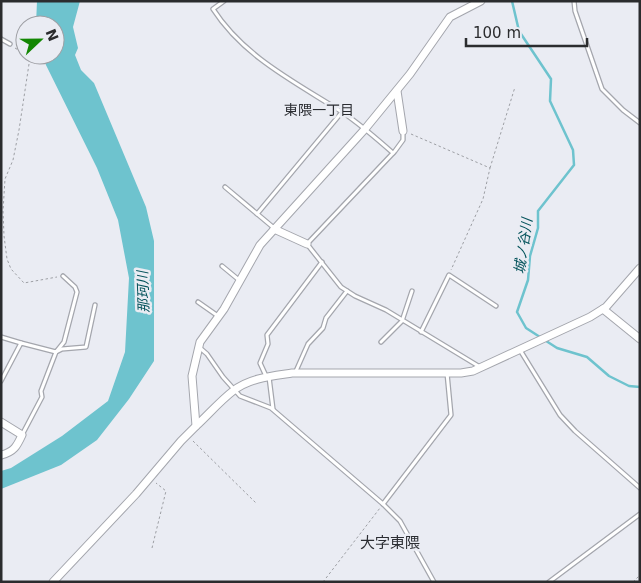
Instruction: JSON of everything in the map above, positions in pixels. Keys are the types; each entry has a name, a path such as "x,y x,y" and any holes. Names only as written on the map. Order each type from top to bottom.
{"street":[{"path":"196,426 192,376 200,342 219,316 260,245 397,91 450,17 481,1"},
{"path":"397,91 403,131"},
{"path":"274,229 307,244"},
{"path":"53,582 196,426 234,390 268,376 295,373 460,373 480,368 590,317 602,309 640,268"},
{"path":"602,309 640,338"},
{"path":"1,422 22,434 17,446 12,451 1,455"}],"lane":[{"path":"224,1 213,9 222,23 242,44 275,70 342,112 393,153"},
{"path":"574,1 575,11 602,89 623,110 640,123"},
{"path":"1,39 10,44"},
{"path":"257,214 342,112"},
{"path":"403,131 403,140 393,153 307,244 341,287 355,296 386,310 480,368"},
{"path":"225,187 274,229"},
{"path":"273,410 268,376 260,363 268,344 267,335 322,262"},
{"path":"222,266 240,280"},
{"path":"22,434 42,397 41,391 56,352 64,342 77,292 75,287 63,276"},
{"path":"421,332 449,276 496,306"},
{"path":"295,373 308,344 323,328 326,318 347,291"},
{"path":"381,342 402,320 412,292"},
{"path":"198,302 219,316"},
{"path":"1,337 56,352 62,349 86,347 95,305"},
{"path":"1,381 21,343"},
{"path":"199,347 207,354 240,396 273,410 383,504 400,521 434,582"},
{"path":"520,349 560,415 575,431 640,488"},
{"path":"383,504 452,415 447,373"},
{"path":"549,582 640,514"}],"path":[{"path":"10,44 15,48"},
{"path":"29,65 13,160 5,179 4,236 11,269 24,283 63,276"},
{"path":"449,276 483,199 490,168 515,87"},
{"path":"403,131 490,168"},
{"path":"188,435 256,503"},
{"path":"150,478 166,491 152,548"},
{"path":"323,582 383,504"},
{"path":"632,582 640,575"}],"water":[{"name":"那珂川","path":"37,1 80,1 73,27 78,48 75,55 81,70 94,83 146,207 154,241 154,361 129,399 97,440 61,465 1,489 1,471 11,468 62,436 108,401 125,352 129,278 118,220 97,168 46,65 65,65 65,15 36,15"}],"waterway":[{"name":"城ノ谷川","path":"512,1 519,31 551,79 550,101 573,150 574,165 538,211 538,228 530,256 528,280 517,312 526,328 557,348 587,357 609,376 629,386 640,387"}],"district":[{"name":"東隈一丁目","path":"319,110"},
{"name":"大字東隈","path":"390,543"}]}
